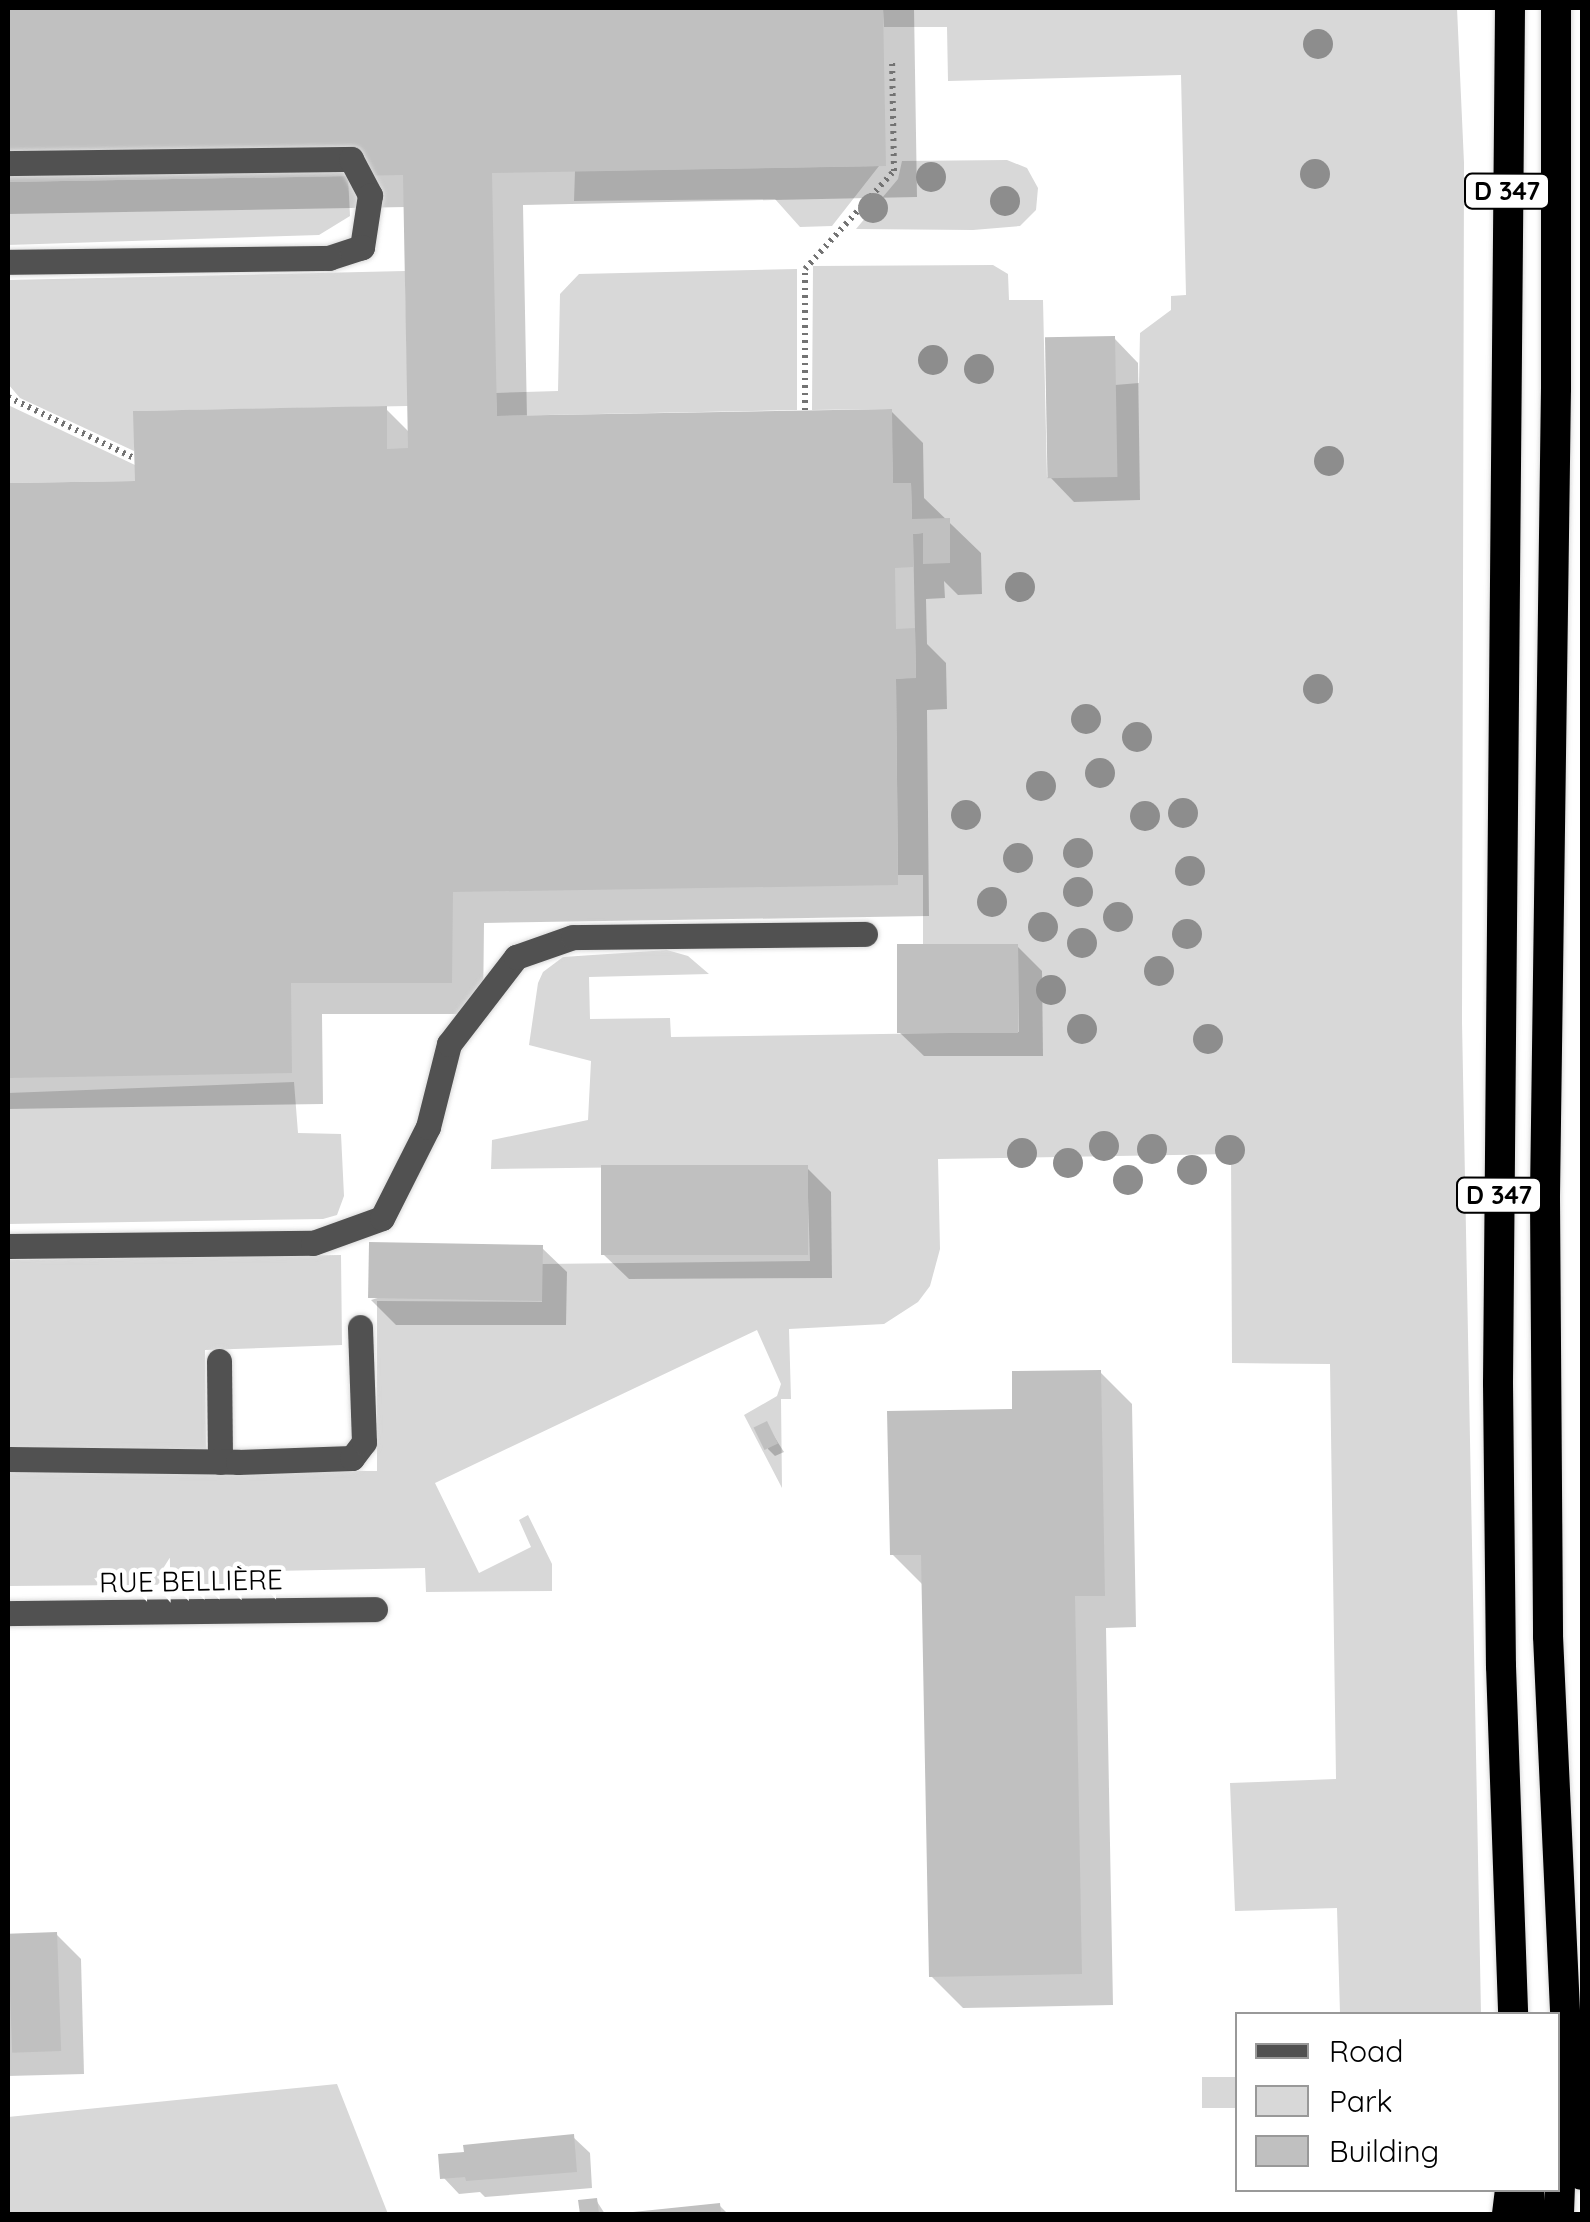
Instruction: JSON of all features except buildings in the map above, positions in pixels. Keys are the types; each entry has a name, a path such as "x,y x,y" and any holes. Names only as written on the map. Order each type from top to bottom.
{"highway":[{"name":"D 347","path":"1510,8 1498,1384 1501,1666 1514,2012"},
{"name":"D 347","path":"1556,8 1556,388 1545,1198 1548,1636 1567,2060"},
{"path":"1567,2060 1582,2175"},
{"path":"1560,2125 1567,2060"}],"street":[{"path":"8,163 351,160 370,195 370,211 362,247 329,258 8,262"},
{"path":"8,1246 314,1243 382,1218 428,1127 449,1044 516,957 574,937 865,934"},
{"path":"8,1459 220,1462 352,1458 364,1442 360,1326"},
{"path":"219,1361 220,1462"},
{"name":"RUE BELLIÈRE","path":"8,1613 376,1609"}],"path":[{"path":"805,410 805,269 894,172 892,59"},
{"path":"8,396 134,458"}],"green space":[{"path":"883,8 1457,8 1464,163 1462,1022 1481,2012 1340,2012 1337,1908 1235,1911 1230,1783 1336,1779 1330,1364 1232,1363 1231,1154 938,1159 940,1249 930,1286 918,1302 884,1324 789,1329 791,1399 781,1399 782,1488 744,1415 777,1396 781,1384 757,1330 435,1483 479,1573 531,1547 519,1520 528,1515 552,1564 552,1591 426,1592 425,1568 272,1571 269,1584 8,1586 8,1469 377,1471 377,1301 542,1302 542,1264 810,1261 807,1165 491,1169 492,1140 588,1120 591,1061 529,1045 538,983 543,972 563,957 667,950 688,956 709,974 589,977 590,1019 670,1018 671,1037 1019,1032 1018,944 923,944 923,875 898,875 896,679 916,677 913,534 923,533 924,563 950,563 950,519 912,519 911,483 893,483 891,409 812,410 813,266 993,265 1008,274 1009,300 1043,300 1047,478 1115,385 1139,383 1140,333 1171,310 1171,296 1186,295 1181,75 948,81 947,27 884,27"},
{"path":"1007,160 1027,168 1038,188 1036,210 1020,226 973,230 856,229 898,179 902,161"},
{"path":"879,166 832,226 800,227 775,199 574,201 575,171"},
{"path":"348,176 350,216 319,235 8,245 8,182"},
{"path":"797,269 797,410 497,416 496,393 558,391 560,294 579,274"},
{"path":"405,271 408,406 134,411 134,451 20,398 8,384 8,280"},
{"path":"8,405 135,465 135,481 8,483"},
{"path":"294,1082 298,1133 341,1134 344,1196 337,1215 323,1219 8,1224 8,1093"},
{"path":"341,1255 342,1345 205,1350 206,1453 8,1452 8,1260"},
{"path":"1202,2077 1235,2077 1235,2108 1202,2108"},
{"path":"337,2084 388,2214 8,2214 8,2117"}]}
